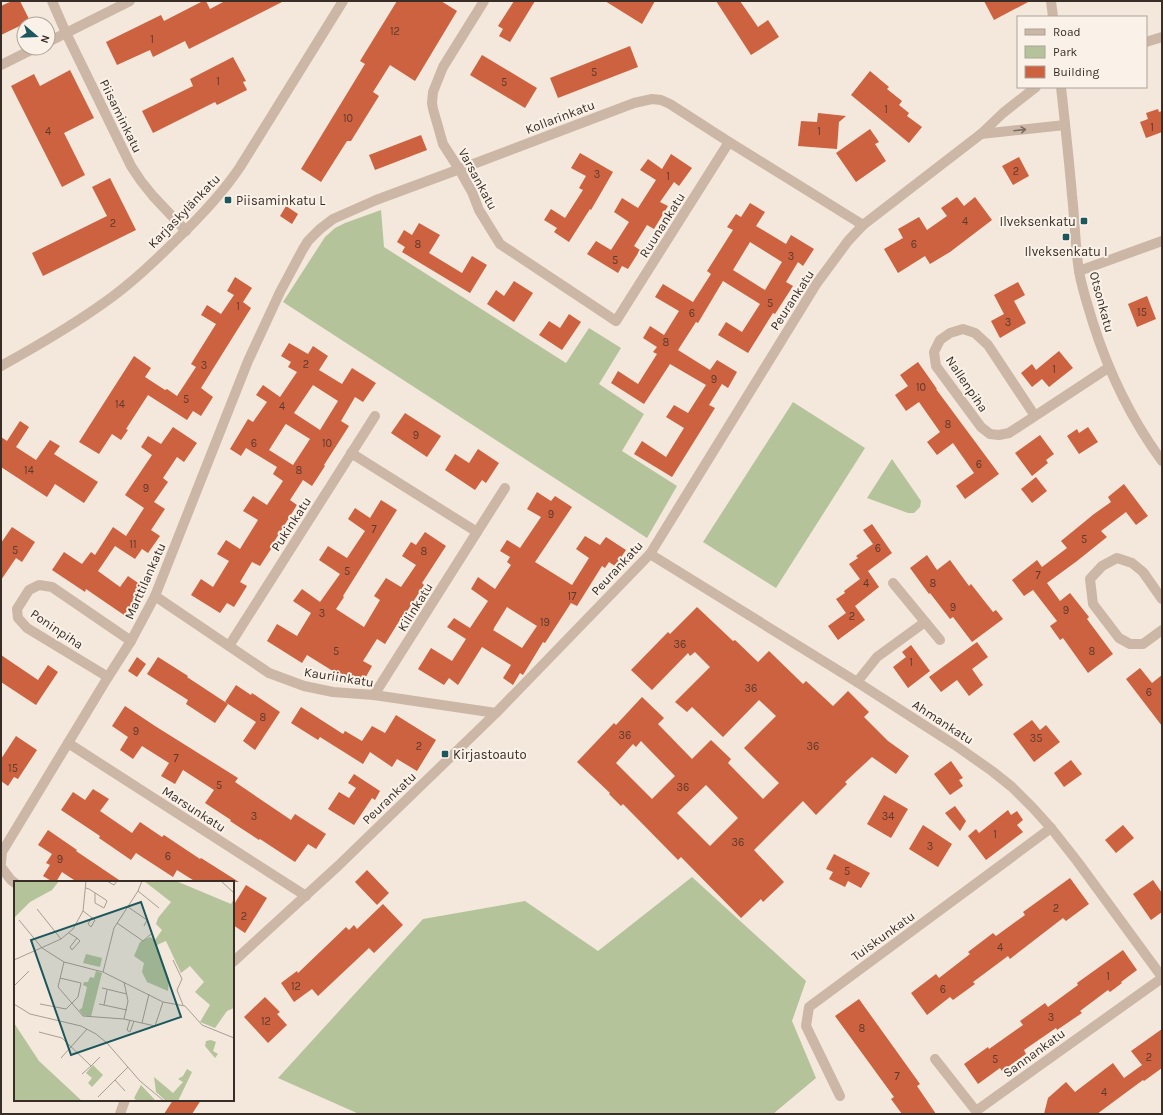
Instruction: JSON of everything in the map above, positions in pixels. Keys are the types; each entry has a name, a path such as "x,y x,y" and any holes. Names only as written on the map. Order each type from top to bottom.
{"street":[{"name":"Piisaminkatu","path":"52,1 131,166 153,196 186,230"},
{"path":"56,38 130,1"},
{"name":"Karjaskylänkatu","path":"1,366 57,334 108,300 140,274 211,205 240,167 343,1"},
{"name":"Varsankatu","path":"484,1 442,67 435,84 432,98 433,109 443,144 459,169 472,192 479,210 500,244 616,320"},
{"path":"1051,1 1053,16"},
{"path":"1147,42 1162,37"},
{"path":"1,65 19,56"},
{"name":"Peurankatu","path":"234,961 344,861 496,713 650,554 817,283 848,241 863,225 981,134 1003,113 1035,88"},
{"name":"Otsonkatu","path":"1061,88 1066,125 1079,272 1085,296 1108,368 1130,411 1162,461"},
{"name":"Kollarinkatu","path":"280,292 308,241 320,228 332,219 376,200 648,99 658,100 670,104 863,225"},
{"path":"981,134 1066,125"},
{"name":"Ruunankatu","path":"616,320 729,142"},
{"path":"1079,272 1162,241"},
{"name":"Marttilankatu","path":"1,863 2,852 131,641 155,596 248,361 280,292"},
{"name":"Nallenpiha","path":"1035,416 988,345 975,333 963,330 950,333 940,340 934,352 936,366 982,427 990,434 999,435 1009,433 1035,416 1108,368"},
{"name":"Pukinkatu","path":"228,646 375,416"},
{"path":"351,454 477,532"},
{"name":"Kilinkatu","path":"374,695 505,488"},
{"name":"Ahmankatu","path":"650,554 858,682 955,745 1012,787 1052,828 1162,978"},
{"path":"1162,599 1143,572 1132,563 1117,558 1102,566 1090,579 1093,604 1119,638 1130,644 1143,644 1162,630"},
{"path":"893,583 940,640"},
{"name":"Poninpiha","path":"108,677 27,628 18,618 17,609 29,590 39,585 52,587 131,641"},
{"name":"Kauriinkatu","path":"155,596 269,673 299,685 333,692 374,695 496,713"},
{"path":"858,682 877,657 925,622"},
{"name":"Marsunkatu","path":"68,743 306,896"},
{"name":"Tuiskunkatu","path":"840,1096 806,1026 809,1007 1052,828"},
{"path":"1,867 14,882"},
{"name":"Sannankatu","path":"935,1059 976,1111 1162,978"},
{"path":"120,1114 125,1101"}],"green space":[{"path":"381,210 384,247 566,363 589,328 621,348 599,384 644,414 622,451 677,486 647,538 283,302 325,237 335,228 345,223"},
{"path":"793,402 865,448 776,588 703,542"},
{"path":"892,459 921,501 920,507 914,513 908,513 867,498"},
{"path":"692,877 806,981 792,1021 816,1078 773,1114 359,1114 278,1078 423,919 525,901 598,951"}],"building":[{"path":"12,1 20,1 28,16 16,16 16,28 1,35 1,6"},
{"path":"203,1 206,1 210,9 225,1 284,1 189,49 185,41 153,57 150,50 117,65 106,42 161,15 164,21"},
{"path":"397,1 441,1 457,11 415,81 390,65 373,92 379,96 351,141 347,141 321,182 301,169 365,64 360,61"},
{"path":"514,1 535,1 510,42 499,36 503,29 498,26"},
{"path":"605,1 655,1 642,24"},
{"path":"716,1 740,1 758,27 768,20 779,37 751,55"},
{"path":"984,1 1030,1 994,20"},
{"path":"630,46 638,67 558,98 550,78"},
{"path":"482,55 537,88 525,108 470,75"},
{"path":"233,57 246,81 243,82 247,90 217,105 215,102 153,133 142,111 193,86 190,79"},
{"path":"70,70 94,118 64,133 85,175 62,187 11,86 34,74 40,86"},
{"path":"870,71 889,87 887,89 902,101 899,105 909,113 907,116 922,127 909,143 851,95"},
{"path":"1158,109 1159,112 1162,111 1162,132 1146,138 1140,122 1148,119 1146,113"},
{"path":"818,113 846,116 839,122 837,149 798,146 801,121 817,122"},
{"path":"870,129 879,142 875,144 886,161 856,182 836,153"},
{"path":"421,135 427,150 375,170 369,155"},
{"path":"580,153 613,172 591,210 590,209 569,242 554,232 557,228 544,220 551,209 565,218 583,190 579,188 586,176 571,168"},
{"path":"671,154 692,168 679,186 674,182 660,202 668,206 654,229 647,225 634,246 640,250 628,269 622,266 618,273 587,254 596,241 611,250 629,222 614,212 622,198 638,208 656,180 640,170 648,159 662,169"},
{"path":"1019,157 1029,176 1013,185 1002,166"},
{"path":"110,178 136,230 43,276 32,253 107,216 92,187"},
{"path":"957,197 964,206 975,197 992,220 950,252 930,264 925,256 898,273 884,249 903,238 898,229 919,217 927,230 947,216 941,208"},
{"path":"750,203 765,212 756,226 786,244 791,235 814,249 803,266 798,262 786,282 793,286 775,314 773,313 748,353 718,335 726,322 742,332 760,304 723,281 698,323 696,322 678,350 710,370 717,360 737,372 728,388 722,384 709,405 715,408 672,477 634,454 642,441 666,457 684,428 666,417 674,405 688,413 706,385 670,364 644,404 611,383 618,371 638,384 657,354 653,352 657,347 643,338 650,326 664,335 679,311 655,297 663,284 693,302 711,274 707,271 733,230 727,227 736,214 741,217","holes":["750,242 782,262 765,290 733,270"]},
{"path":"286,206 298,214 292,224 280,216"},
{"path":"419,223 440,235 429,253 462,273 472,256 487,265 470,293 402,252 405,247 397,242 404,230 412,235"},
{"path":"235,277 252,288 243,302 251,308 201,388 213,397 201,416 193,411 187,420 148,395 126,429 128,430 121,440 112,434 99,454 79,442 134,356 151,368 145,377 177,396 196,367 191,364 216,324 201,315 207,305 221,314 234,295 227,291"},
{"path":"514,281 533,293 514,322 487,304 496,290 504,296"},
{"path":"1018,282 1025,295 1014,301 1026,323 1000,338 991,321 1004,314 994,295"},
{"path":"1147,296 1156,319 1137,327 1128,304"},
{"path":"569,314 581,322 562,350 539,335 549,321 560,328"},
{"path":"289,343 308,354 313,346 328,356 319,370 342,384 352,368 376,383 363,402 355,397 341,421 349,426 324,465 325,466 312,486 303,480 290,500 297,505 272,545 273,546 260,566 252,562 240,582 247,586 234,607 227,603 220,613 191,595 201,579 213,587 229,561 217,554 226,540 240,549 258,520 243,511 253,496 267,505 283,481 273,474 277,467 246,448 241,456 230,449 248,419 253,422 267,402 256,395 263,385 280,397 297,372 288,367 291,362 281,356","holes":["313,385 338,401 320,430 294,413","286,424 310,439 293,465 269,450"]},
{"path":"1059,351 1073,368 1049,387 1042,379 1032,387 1021,373 1032,364 1036,370"},
{"path":"918,362 936,389 999,474 965,499 956,486 974,473 953,443 937,455 927,442 940,432 919,402 906,411 895,395 908,386 900,375"},
{"path":"405,413 441,436 427,457 391,433"},
{"path":"20,421 29,427 16,447 36,460 50,440 60,446 54,454 98,482 84,503 55,484 47,497 1,467 1,437 7,441"},
{"path":"173,427 197,443 184,462 177,457 163,478 168,482 154,502 165,509 151,530 160,536 148,553 142,549 135,559 115,546 98,571 120,587 128,576 144,587 124,615 86,589 85,592 52,570 64,552 82,564 91,552 95,555 113,527 126,536 144,508 125,495 152,455 141,447 148,436 161,444"},
{"path":"1088,427 1098,442 1079,454 1067,436 1077,429 1079,433"},
{"path":"1040,435 1054,454 1046,460 1048,463 1032,476 1015,453"},
{"path":"478,449 499,463 486,483 482,480 475,490 445,470 455,454 469,463"},
{"path":"1036,477 1047,491 1032,503 1021,489"},
{"path":"1124,484 1148,516 1136,525 1126,512 1101,531 1107,537 1047,583 1060,601 1070,593 1089,617 1087,619 1113,654 1088,673 1063,638 1060,640 1050,626 1057,621 1033,590 1024,596 1012,580 1037,560 1042,567 1067,548 1061,541 1111,502 1108,497"},
{"path":"537,492 551,501 555,496 572,507 535,562 572,585 589,558 576,549 585,536 600,545 606,537 626,550 615,566 609,562 605,568 602,566 577,606 571,603 545,643 543,642 523,675 520,673 513,685 503,678 511,665 482,647 458,685 449,678 444,685 418,669 431,648 452,661 466,639 447,627 454,618 470,628 488,601 471,589 478,577 495,589 511,565 507,562 510,557 500,551 507,540 520,548 541,517 527,509","holes":["507,607 537,626 522,648 493,630"]},
{"path":"381,500 397,510 336,609 364,627 380,600 374,596 386,578 401,587 416,565 402,556 411,542 416,545 425,532 446,546 422,583 424,585 385,644 377,639 363,661 372,666 363,682 353,675 349,681 307,655 302,663 267,641 277,624 297,636 311,613 293,601 302,589 320,602 340,574 319,560 328,546 347,558 365,531 348,519 355,508 370,518"},
{"path":"872,524 892,553 868,571 879,587 855,606 865,620 838,640 828,626 846,613 836,599 860,579 849,564 858,558 856,556 873,544 863,530"},
{"path":"12,527 35,542 22,562 16,558 1,580 1,543"},
{"path":"927,555 937,570 950,560 969,586 971,584 993,612 996,610 1003,619 972,642 953,617 950,619 930,593 929,594 910,568"},
{"path":"697,607 758,662 769,651 803,684 806,681 833,706 848,691 869,712 864,717 888,741 909,756 896,774 872,757 845,782 847,784 816,815 803,801 754,850 784,882 763,902 761,899 741,918 681,857 678,860 623,804 621,806 609,794 610,793 577,762 614,723 616,725 642,697 664,718 658,724 692,759 711,740 731,759 728,763 763,799 779,783 744,748 776,716 759,700 723,737 692,707 687,712 675,702 710,667 695,652 690,656 688,653 652,690 631,670 668,632 670,634","holes":["641,741 675,776 652,799 616,763 633,744 636,747","706,785 738,818 710,846 677,813"]},
{"path":"977,642 988,657 972,669 983,685 969,696 957,680 941,692 929,677"},
{"path":"911,645 930,671 908,688 893,667 906,657 902,652"},
{"path":"1,655 38,680 48,665 58,672 36,705 1,682"},
{"path":"137,657 146,664 137,677 128,671"},
{"path":"158,657 228,704 215,723 186,704 188,700 147,674"},
{"path":"1140,668 1152,683 1162,675 1162,726 1126,679"},
{"path":"236,685 251,695 252,693 280,712 255,750 243,741 256,722 225,702"},
{"path":"125,706 238,778 235,782 291,820 295,814 326,834 316,849 308,844 295,862 230,821 231,820 205,803 214,790 183,770 175,784 161,776 169,763 142,746 133,759 120,750 128,737 112,726"},
{"path":"301,707 343,734 345,731 362,741 372,726 385,733 396,715 436,740 417,771 397,759 392,767 370,752 363,764 320,737 318,740 291,723"},
{"path":"1032,720 1040,730 1046,725 1060,742 1034,762 1013,734"},
{"path":"16,736 37,750 18,779 14,777 8,786 1,781 1,759"},
{"path":"1071,760 1082,774 1064,787 1054,773"},
{"path":"951,761 963,778 959,780 963,786 950,795 934,774"},
{"path":"354,774 380,791 375,800 372,798 354,825 328,809 339,792 349,798 356,788 348,783"},
{"path":"93,789 109,799 100,811 132,833 140,822 162,837 164,835 200,859 201,858 239,882 194,881 177,870 173,877 136,853 131,860 99,838 100,836 61,810 73,792 85,800"},
{"path":"884,795 908,809 891,838 867,824"},
{"path":"955,806 966,821 960,831 945,813"},
{"path":"1008,810 1011,815 1017,811 1023,820 1017,825 1023,832 986,860 968,836 976,829 979,833"},
{"path":"923,825 952,844 938,867 909,849"},
{"path":"1123,825 1134,838 1116,853 1105,840"},
{"path":"48,830 121,881 76,881 62,872 57,881 51,881 43,876 50,865 46,863 52,854 38,845"},
{"path":"834,854 870,873 861,888 848,881 845,887 829,879 833,872 826,869"},
{"path":"367,870 389,893 377,905 355,882"},
{"path":"1070,878 1089,904 1066,921 1063,918 1010,959 1008,956 973,982 975,984 953,1000 950,997 927,1015 911,993 936,974 939,978 970,954 968,952 993,933 996,936 1025,915 1023,912"},
{"path":"1153,880 1162,893 1162,912 1151,920 1133,894"},
{"path":"246,885 267,898 245,933 234,926 234,904"},
{"path":"383,904 403,925 374,953 369,948 318,996 312,989 294,1002 281,983 297,971 298,973 346,927 349,930 354,925 357,929"},
{"path":"1123,950 1137,970 1110,992 1108,990 1080,1011 1082,1013 1057,1030 1056,1028 1024,1050 1026,1054 1002,1071 1000,1068 978,1084 964,1064 988,1047 989,1049 1023,1025 1020,1021 1045,1003 1048,1007 1078,985 1077,983"},
{"path":"265,997 280,1012 277,1014 287,1025 268,1043 244,1017"},
{"path":"859,999 920,1084 917,1086 936,1114 902,1114 891,1099 894,1097 835,1016"},
{"path":"1162,1029 1162,1068 1144,1081 1143,1080 1097,1114 1044,1114 1048,1098 1066,1082 1075,1092 1113,1063 1124,1078 1142,1065 1131,1051"},
{"path":"172,1101 200,1101 192,1114 164,1114"}],"place":[{"name":"Piisaminkatu L","path":"228,200"},
{"name":"Ilveksenkatu","path":"1084,221"},
{"name":"Ilveksenkatu I","path":"1066,237"},
{"name":"Kirjastoauto","path":"445,754"}]}
